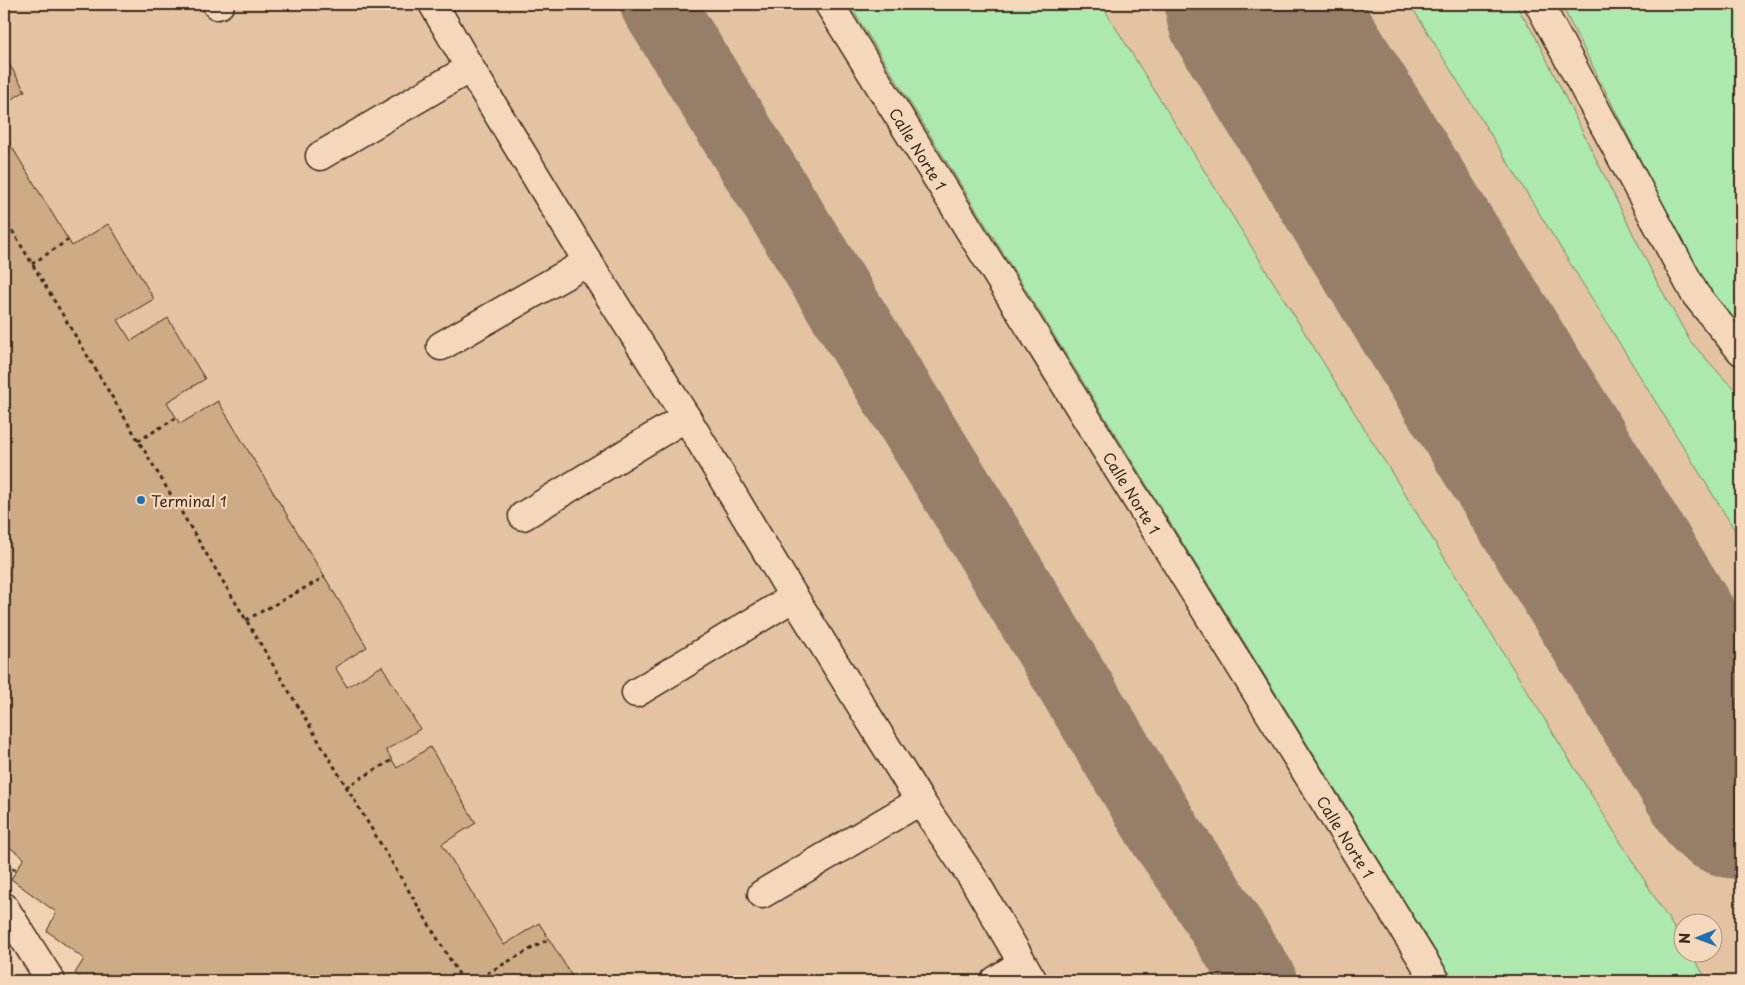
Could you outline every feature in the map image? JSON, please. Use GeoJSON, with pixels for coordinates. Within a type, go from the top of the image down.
{"type":"FeatureCollection","features":[{"type":"Feature","properties":{"kind":"street"},"geometry":{"type":"LineString","coordinates":[[433,4],[588,262],[686,417],[794,597],[920,801],[974,880],[1027,972],[995,981]]}},
{"type":"Feature","properties":{"kind":"street","name":"Calle Norte 1"},"geometry":{"type":"LineString","coordinates":[[829,4],[1436,981]]}},
{"type":"Feature","properties":{"kind":"street"},"geometry":{"type":"LineString","coordinates":[[1539,4],[1695,294],[1741,351]]}},
{"type":"Feature","properties":{"kind":"street"},"geometry":{"type":"LineString","coordinates":[[320,156],[470,68]]}},
{"type":"Feature","properties":{"kind":"street"},"geometry":{"type":"LineString","coordinates":[[440,346],[588,262]]}},
{"type":"Feature","properties":{"kind":"street"},"geometry":{"type":"LineString","coordinates":[[523,516],[686,417]]}},
{"type":"Feature","properties":{"kind":"street"},"geometry":{"type":"LineString","coordinates":[[636,693],[794,597]]}},
{"type":"Feature","properties":{"kind":"street"},"geometry":{"type":"LineString","coordinates":[[762,894],[920,801]]}},
{"type":"Feature","properties":{"kind":"street"},"geometry":{"type":"LineString","coordinates":[[4,907],[51,981]]}},
{"type":"Feature","properties":{"kind":"street"},"geometry":{"type":"LineString","coordinates":[[4,940],[29,981]]}},
{"type":"Feature","properties":{"kind":"path"},"geometry":{"type":"LineString","coordinates":[[4,217],[463,981]]}},
{"type":"Feature","properties":{"kind":"path"},"geometry":{"type":"LineString","coordinates":[[32,264],[68,240]]}},
{"type":"Feature","properties":{"kind":"path"},"geometry":{"type":"LineString","coordinates":[[138,442],[176,418]]}},
{"type":"Feature","properties":{"kind":"path"},"geometry":{"type":"LineString","coordinates":[[246,620],[326,577]]}},
{"type":"Feature","properties":{"kind":"path"},"geometry":{"type":"LineString","coordinates":[[346,787],[392,760]]}},
{"type":"Feature","properties":{"kind":"path"},"geometry":{"type":"LineString","coordinates":[[4,869],[17,869]]}},
{"type":"Feature","properties":{"kind":"path"},"geometry":{"type":"LineString","coordinates":[[473,981],[549,939]]}},
{"type":"Feature","properties":{"kind":"shaded area"},"geometry":{"type":"Polygon","coordinates":[[[4,4],[1741,4],[1741,981],[99,981],[4,827],[4,4]]]}},
{"type":"Feature","properties":{"kind":"green space"},"geometry":{"type":"Polygon","coordinates":[[[849,4],[1101,4],[1672,925],[1672,962],[1696,962],[1708,981],[1454,981],[849,4]]]}},
{"type":"Feature","properties":{"kind":"green space"},"geometry":{"type":"Polygon","coordinates":[[[1410,4],[1515,4],[1534,34],[1656,280],[1690,341],[1727,382],[1741,393],[1741,540],[1410,4]]]}},
{"type":"Feature","properties":{"kind":"green space"},"geometry":{"type":"Polygon","coordinates":[[[1561,4],[1741,4],[1741,333],[1719,306],[1692,261],[1561,4]]]}},
{"type":"Feature","properties":{"kind":"building"},"geometry":{"type":"Polygon","coordinates":[[[4,55],[25,91],[4,104],[4,55]]]}},
{"type":"Feature","properties":{"kind":"building","name":"Terminal 1"},"geometry":{"type":"Polygon","coordinates":[[[4,134],[72,246],[108,224],[112,229],[154,299],[118,320],[131,341],[168,318],[205,379],[167,402],[180,424],[218,401],[367,647],[335,667],[347,687],[382,666],[420,729],[386,750],[397,768],[430,747],[476,823],[442,844],[504,945],[539,923],[575,981],[84,981],[75,973],[84,959],[47,931],[56,912],[11,879],[24,858],[4,843],[4,134]]]}},
{"type":"Feature","properties":{"kind":"taxiway"},"geometry":{"type":"LineString","coordinates":[[657,4],[969,510],[1167,837],[1191,871],[1260,981]]}},
{"type":"Feature","properties":{"kind":"runway"},"geometry":{"type":"LineString","coordinates":[[1257,4],[1741,787]]}},
{"type":"Feature","properties":{"kind":"place","name":"Terminal 1"},"geometry":{"type":"Point","coordinates":[141,500]}}]}
